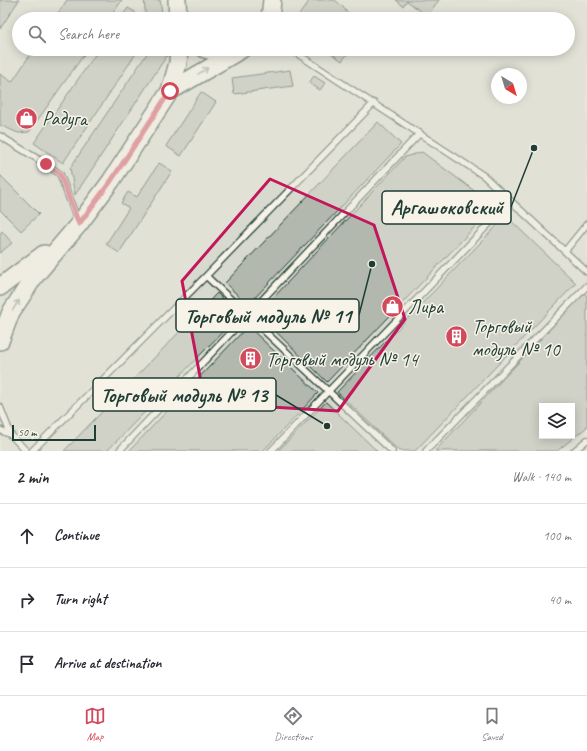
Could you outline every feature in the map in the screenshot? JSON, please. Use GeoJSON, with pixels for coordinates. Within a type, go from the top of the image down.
{"type":"FeatureCollection","features":[{"type":"Feature","properties":{"kind":"main road"},"geometry":{"type":"LineString","coordinates":[[271,12],[272,0]]}},
{"type":"Feature","properties":{"kind":"main road"},"geometry":{"type":"LineString","coordinates":[[0,341],[11,312],[34,277],[66,237],[79,224],[111,181],[170,91],[178,56]]}},
{"type":"Feature","properties":{"kind":"main road"},"geometry":{"type":"LineString","coordinates":[[170,91],[229,56]]}},
{"type":"Feature","properties":{"kind":"main road"},"geometry":{"type":"LineString","coordinates":[[0,287],[66,237]]}},
{"type":"Feature","properties":{"kind":"lane"},"geometry":{"type":"LineString","coordinates":[[301,56],[374,102],[484,176],[587,272]]}},
{"type":"Feature","properties":{"kind":"lane"},"geometry":{"type":"LineString","coordinates":[[32,451],[206,276],[374,102]]}},
{"type":"Feature","properties":{"kind":"lane"},"geometry":{"type":"LineString","coordinates":[[119,451],[420,133]]}},
{"type":"Feature","properties":{"kind":"lane"},"geometry":{"type":"LineString","coordinates":[[0,136],[60,174],[79,224]]}},
{"type":"Feature","properties":{"kind":"lane"},"geometry":{"type":"LineString","coordinates":[[271,451],[511,201]]}},
{"type":"Feature","properties":{"kind":"lane"},"geometry":{"type":"LineString","coordinates":[[565,251],[587,224]]}},
{"type":"Feature","properties":{"kind":"lane"},"geometry":{"type":"LineString","coordinates":[[206,276],[392,451]]}},
{"type":"Feature","properties":{"kind":"lane"},"geometry":{"type":"LineString","coordinates":[[426,451],[587,286]]}},
{"type":"Feature","properties":{"kind":"lane"},"geometry":{"type":"LineString","coordinates":[[0,406],[11,435],[26,451]]}},
{"type":"Feature","properties":{"kind":"lane"},"geometry":{"type":"LineString","coordinates":[[0,430],[11,435]]}},
{"type":"Feature","properties":{"kind":"lane"},"geometry":{"type":"LineString","coordinates":[[574,451],[587,440]]}},
{"type":"Feature","properties":{"kind":"highlighted area"},"geometry":{"type":"Polygon","coordinates":[[[270,179],[374,225],[405,319],[338,411],[205,403],[182,281],[270,179]]]}},
{"type":"Feature","properties":{"kind":"shaded area"},"geometry":{"type":"Polygon","coordinates":[[[0,0],[587,0],[587,451],[0,451],[0,0]]]}},
{"type":"Feature","properties":{"kind":"building"},"geometry":{"type":"Polygon","coordinates":[[[0,0],[19,0],[0,29],[0,0]]]}},
{"type":"Feature","properties":{"kind":"building"},"geometry":{"type":"Polygon","coordinates":[[[67,0],[122,0],[114,12],[59,12],[67,0]]]}},
{"type":"Feature","properties":{"kind":"building"},"geometry":{"type":"Polygon","coordinates":[[[144,0],[160,0],[162,12],[145,12],[144,0]]]}},
{"type":"Feature","properties":{"kind":"building"},"geometry":{"type":"Polygon","coordinates":[[[310,0],[335,0],[347,12],[301,12],[310,0]]]}},
{"type":"Feature","properties":{"kind":"building"},"geometry":{"type":"Polygon","coordinates":[[[396,0],[439,0],[430,12],[422,12],[407,1],[403,6],[396,0]]]}},
{"type":"Feature","properties":{"kind":"building"},"geometry":{"type":"Polygon","coordinates":[[[128,8],[135,12],[125,12],[128,8]]]}},
{"type":"Feature","properties":{"kind":"building"},"geometry":{"type":"Polygon","coordinates":[[[29,56],[83,56],[29,132],[18,133],[0,125],[0,74],[12,82],[29,56]]]}},
{"type":"Feature","properties":{"kind":"building"},"geometry":{"type":"Polygon","coordinates":[[[94,56],[134,56],[63,163],[34,143],[94,56]]]}},
{"type":"Feature","properties":{"kind":"building"},"geometry":{"type":"Polygon","coordinates":[[[145,56],[167,56],[75,195],[70,168],[145,56]]]}},
{"type":"Feature","properties":{"kind":"building"},"geometry":{"type":"Polygon","coordinates":[[[335,56],[346,56],[342,61],[335,56]]]}},
{"type":"Feature","properties":{"kind":"building"},"geometry":{"type":"Polygon","coordinates":[[[290,70],[293,86],[234,94],[232,78],[290,70]]]}},
{"type":"Feature","properties":{"kind":"building"},"geometry":{"type":"Polygon","coordinates":[[[314,76],[325,83],[320,90],[309,83],[314,76]]]}},
{"type":"Feature","properties":{"kind":"building"},"geometry":{"type":"Polygon","coordinates":[[[201,92],[216,102],[181,156],[166,146],[201,92]]]}},
{"type":"Feature","properties":{"kind":"building"},"geometry":{"type":"Polygon","coordinates":[[[378,122],[401,144],[248,305],[225,283],[378,122]]]}},
{"type":"Feature","properties":{"kind":"building"},"geometry":{"type":"Polygon","coordinates":[[[422,152],[484,198],[486,215],[327,382],[258,314],[405,157],[422,152]]]}},
{"type":"Feature","properties":{"kind":"building"},"geometry":{"type":"Polygon","coordinates":[[[159,163],[172,171],[119,253],[106,244],[129,208],[121,203],[128,192],[137,197],[159,163]]]}},
{"type":"Feature","properties":{"kind":"building"},"geometry":{"type":"Polygon","coordinates":[[[0,175],[39,214],[21,231],[0,210],[0,175]]]}},
{"type":"Feature","properties":{"kind":"building","name":"Торговый модуль № 10"},"geometry":{"type":"Polygon","coordinates":[[[506,216],[576,283],[415,451],[399,451],[337,392],[506,216]]]}},
{"type":"Feature","properties":{"kind":"building"},"geometry":{"type":"Polygon","coordinates":[[[2,231],[12,243],[0,253],[0,234],[2,231]]]}},
{"type":"Feature","properties":{"kind":"building"},"geometry":{"type":"Polygon","coordinates":[[[217,293],[239,315],[107,451],[64,451],[217,293]]]}},
{"type":"Feature","properties":{"kind":"building"},"geometry":{"type":"Polygon","coordinates":[[[584,293],[587,296],[587,427],[575,437],[575,403],[539,403],[539,439],[572,439],[557,451],[435,451],[584,293]]]}},
{"type":"Feature","properties":{"kind":"building","name":"Торговый модуль № 14"},"geometry":{"type":"Polygon","coordinates":[[[248,326],[318,393],[263,451],[129,451],[248,326]]]}},
{"type":"Feature","properties":{"kind":"building"},"geometry":{"type":"Polygon","coordinates":[[[326,402],[377,451],[278,451],[326,402]]]}},
{"type":"Feature","properties":{"kind":"place","name":"Радуга"},"geometry":{"type":"Point","coordinates":[26,118]}},
{"type":"Feature","properties":{"kind":"place","name":"Аргашоковский"},"geometry":{"type":"Point","coordinates":[534,148]}},
{"type":"Feature","properties":{"kind":"place","name":"Торговый модуль № 11"},"geometry":{"type":"Point","coordinates":[372,264]}},
{"type":"Feature","properties":{"kind":"place","name":"Лира"},"geometry":{"type":"Point","coordinates":[393,306]}},
{"type":"Feature","properties":{"kind":"place","name":"Торговый модуль № 10"},"geometry":{"type":"Point","coordinates":[457,337]}},
{"type":"Feature","properties":{"kind":"place","name":"Торговый модуль № 14"},"geometry":{"type":"Point","coordinates":[250,359]}},
{"type":"Feature","properties":{"kind":"place","name":"Торговый модуль № 13"},"geometry":{"type":"Point","coordinates":[327,426]}},
{"type":"Feature","properties":{"kind":"route"},"geometry":{"type":"LineString","coordinates":[[46,164],[60,174],[79,224],[111,181],[170,91]]}}]}
